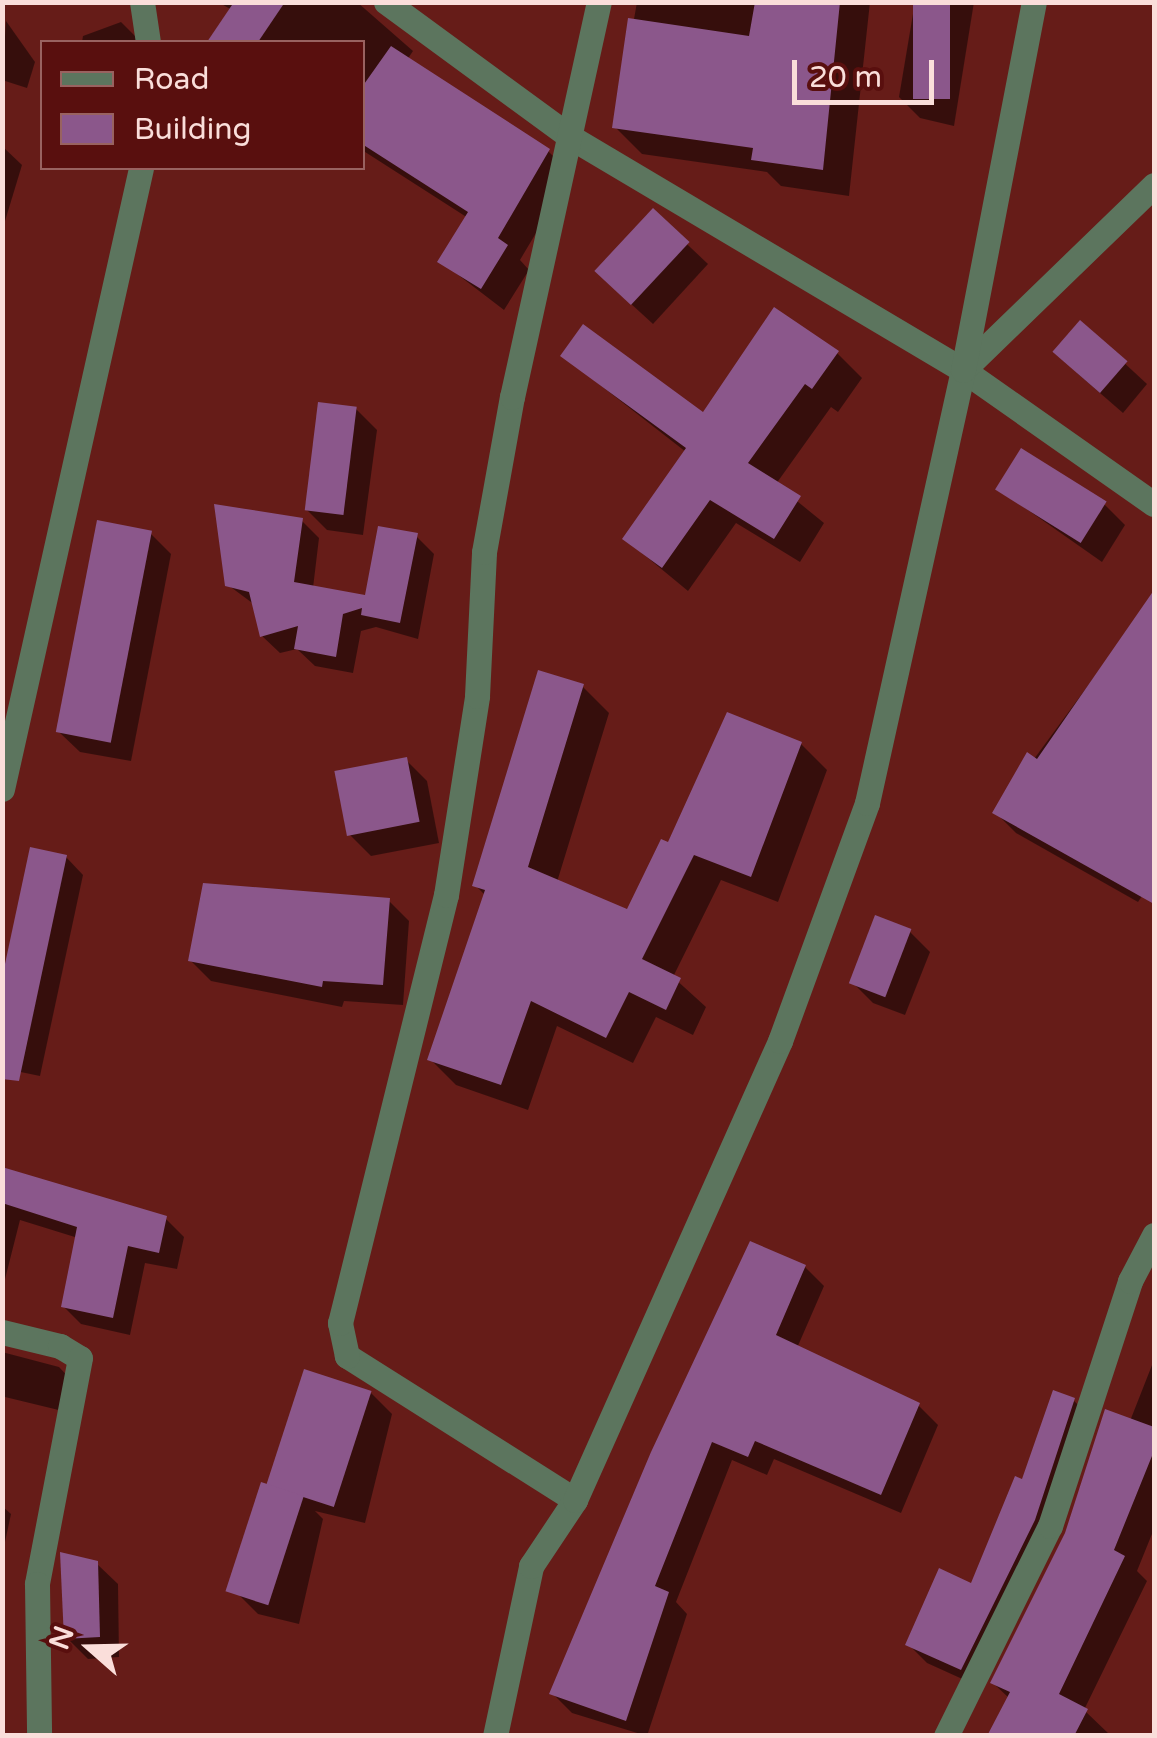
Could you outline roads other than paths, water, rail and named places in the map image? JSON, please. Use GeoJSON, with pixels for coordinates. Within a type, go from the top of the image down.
{"type":"FeatureCollection","features":[{"type":"Feature","properties":{"kind":"street"},"geometry":{"type":"LineString","coordinates":[[142,2],[148,40]]}},
{"type":"Feature","properties":{"kind":"street"},"geometry":{"type":"LineString","coordinates":[[386,2],[572,138],[962,370],[1154,504]]}},
{"type":"Feature","properties":{"kind":"street"},"geometry":{"type":"LineString","coordinates":[[574,1500],[347,1356],[340,1323],[446,895],[477,696],[484,552],[512,397],[600,2]]}},
{"type":"Feature","properties":{"kind":"street"},"geometry":{"type":"LineString","coordinates":[[495,1736],[531,1566],[574,1500],[780,1041],[867,803],[962,370],[1034,2]]}},
{"type":"Feature","properties":{"kind":"street"},"geometry":{"type":"LineString","coordinates":[[2,789],[141,170]]}},
{"type":"Feature","properties":{"kind":"street"},"geometry":{"type":"LineString","coordinates":[[962,370],[1154,185]]}},
{"type":"Feature","properties":{"kind":"street"},"geometry":{"type":"LineString","coordinates":[[946,1736],[1050,1526],[1130,1281],[1154,1235]]}},
{"type":"Feature","properties":{"kind":"street"},"geometry":{"type":"LineString","coordinates":[[2,1332],[60,1346],[80,1358],[37,1584],[38,1736]]}}]}
